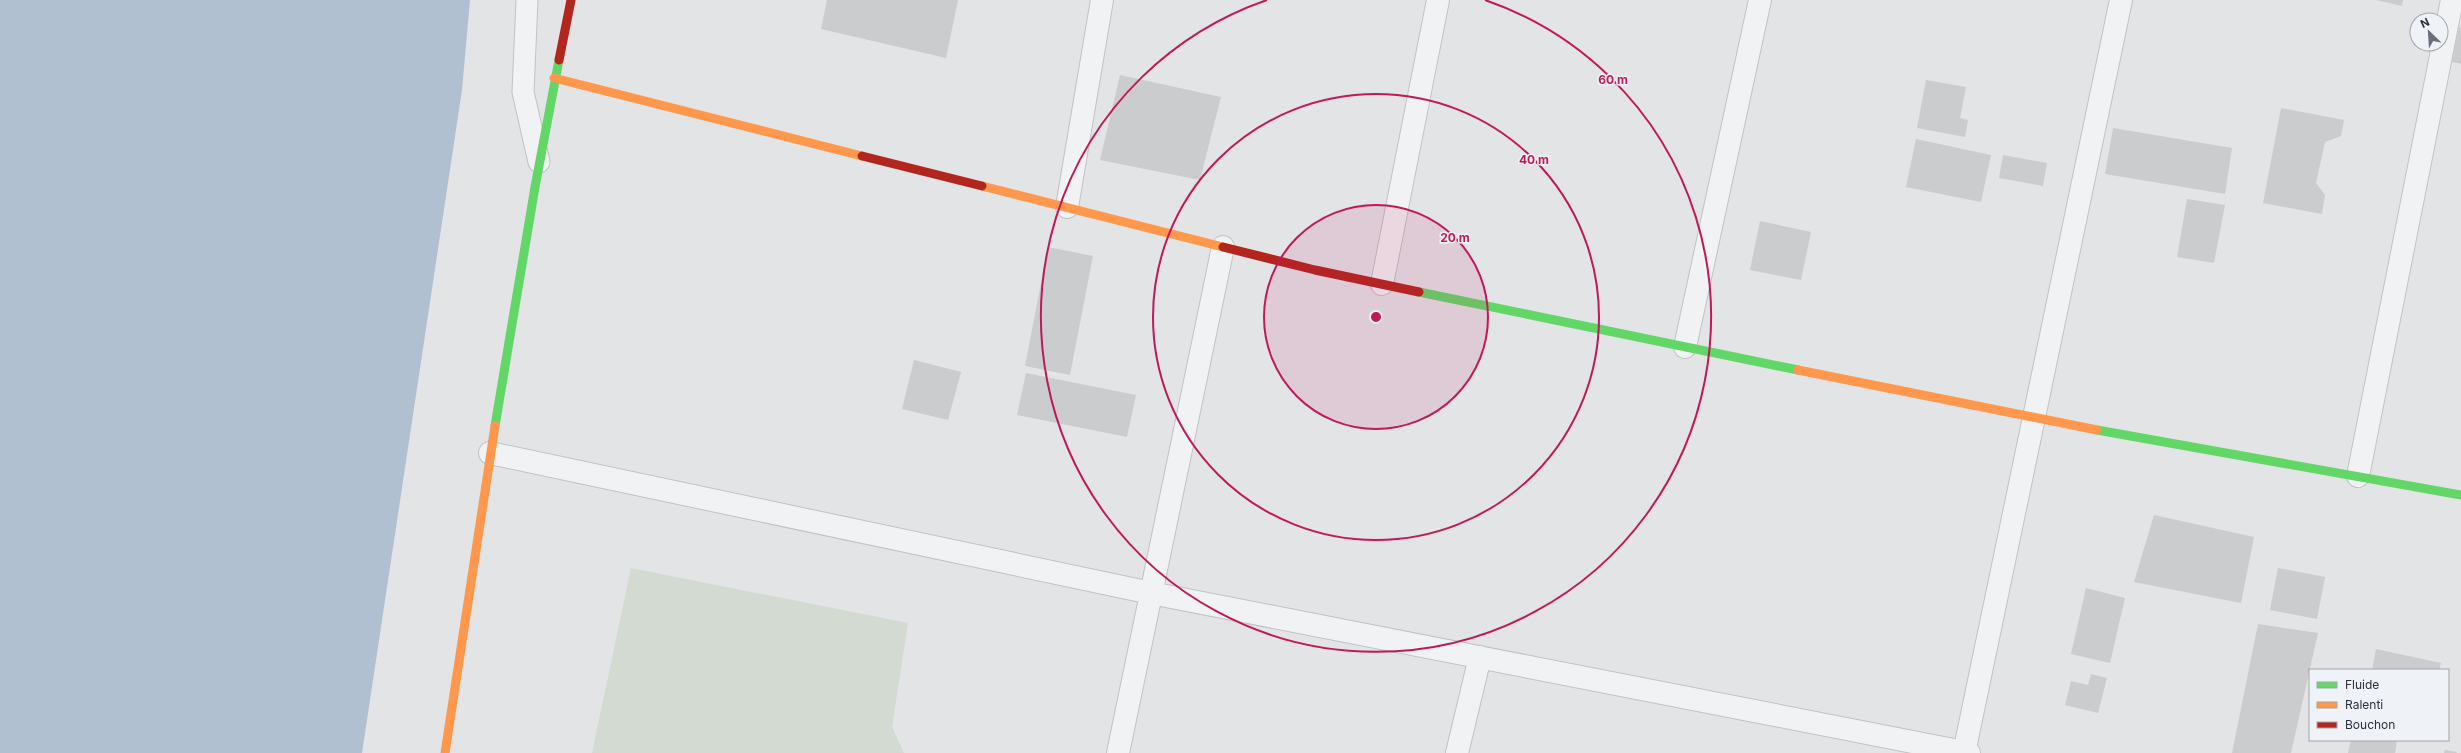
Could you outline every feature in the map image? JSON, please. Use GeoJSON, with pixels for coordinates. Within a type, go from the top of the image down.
{"type":"FeatureCollection","features":[{"type":"Feature","properties":{"kind":"street"},"geometry":{"type":"LineString","coordinates":[[445,753],[490,453],[554,78],[571,0]]}},
{"type":"Feature","properties":{"kind":"street"},"geometry":{"type":"LineString","coordinates":[[1067,207],[1102,0]]}},
{"type":"Feature","properties":{"kind":"street"},"geometry":{"type":"LineString","coordinates":[[1382,284],[1438,0]]}},
{"type":"Feature","properties":{"kind":"street"},"geometry":{"type":"LineString","coordinates":[[1685,347],[1760,0]]}},
{"type":"Feature","properties":{"kind":"street"},"geometry":{"type":"LineString","coordinates":[[490,453],[1151,593],[1966,753],[2033,419],[2121,0]]}},
{"type":"Feature","properties":{"kind":"street"},"geometry":{"type":"LineString","coordinates":[[2358,476],[2452,0]]}},
{"type":"Feature","properties":{"kind":"street"},"geometry":{"type":"LineString","coordinates":[[554,78],[1223,247],[1382,284],[2033,419],[2461,495]]}},
{"type":"Feature","properties":{"kind":"street"},"geometry":{"type":"LineString","coordinates":[[1118,753],[1223,247]]}},
{"type":"Feature","properties":{"kind":"street"},"geometry":{"type":"LineString","coordinates":[[1457,753],[1480,657]]}},
{"type":"Feature","properties":{"kind":"lane"},"geometry":{"type":"LineString","coordinates":[[527,0],[523,92],[539,162]]}},
{"type":"Feature","properties":{"kind":"shaded area"},"geometry":{"type":"Polygon","coordinates":[[[631,568],[908,623],[892,727],[904,753],[592,753],[631,568]]]}},
{"type":"Feature","properties":{"kind":"water"},"geometry":{"type":"Polygon","coordinates":[[[0,0],[470,0],[462,90],[362,753],[0,753],[0,0]]]}},
{"type":"Feature","properties":{"kind":"building"},"geometry":{"type":"Polygon","coordinates":[[[827,0],[958,0],[946,58],[821,29],[827,0]]]}},
{"type":"Feature","properties":{"kind":"building"},"geometry":{"type":"Polygon","coordinates":[[[2376,0],[2403,0],[2402,6],[2376,0]]]}},
{"type":"Feature","properties":{"kind":"building"},"geometry":{"type":"Polygon","coordinates":[[[2459,27],[2461,28],[2461,64],[2452,62],[2459,27]]]}},
{"type":"Feature","properties":{"kind":"building"},"geometry":{"type":"Polygon","coordinates":[[[1120,75],[1221,97],[1200,180],[1100,160],[1120,75]]]}},
{"type":"Feature","properties":{"kind":"building"},"geometry":{"type":"Polygon","coordinates":[[[1926,80],[1966,87],[1960,118],[1968,120],[1965,137],[1917,128],[1926,80]]]}},
{"type":"Feature","properties":{"kind":"building"},"geometry":{"type":"Polygon","coordinates":[[[2281,108],[2344,120],[2341,136],[2325,142],[2316,183],[2325,195],[2322,214],[2263,203],[2281,108]]]}},
{"type":"Feature","properties":{"kind":"building"},"geometry":{"type":"Polygon","coordinates":[[[2113,128],[2232,148],[2225,194],[2105,174],[2113,128]]]}},
{"type":"Feature","properties":{"kind":"building"},"geometry":{"type":"Polygon","coordinates":[[[1916,139],[1991,155],[1981,202],[1906,187],[1916,139]]]}},
{"type":"Feature","properties":{"kind":"building"},"geometry":{"type":"Polygon","coordinates":[[[2003,155],[2047,163],[2043,186],[1999,178],[2003,155]]]}},
{"type":"Feature","properties":{"kind":"building"},"geometry":{"type":"Polygon","coordinates":[[[2187,199],[2225,205],[2214,263],[2177,257],[2187,199]]]}},
{"type":"Feature","properties":{"kind":"building"},"geometry":{"type":"Polygon","coordinates":[[[1760,221],[1811,232],[1801,280],[1750,270],[1760,221]]]}},
{"type":"Feature","properties":{"kind":"building"},"geometry":{"type":"Polygon","coordinates":[[[1048,247],[1093,256],[1070,375],[1025,366],[1048,247]]]}},
{"type":"Feature","properties":{"kind":"building"},"geometry":{"type":"Polygon","coordinates":[[[914,360],[961,372],[948,420],[902,409],[914,360]]]}},
{"type":"Feature","properties":{"kind":"building"},"geometry":{"type":"Polygon","coordinates":[[[1026,373],[1136,395],[1127,437],[1017,415],[1026,373]]]}},
{"type":"Feature","properties":{"kind":"building"},"geometry":{"type":"Polygon","coordinates":[[[2154,515],[2254,537],[2241,603],[2134,582],[2154,515]]]}},
{"type":"Feature","properties":{"kind":"building"},"geometry":{"type":"Polygon","coordinates":[[[2278,568],[2325,577],[2317,619],[2270,610],[2278,568]]]}},
{"type":"Feature","properties":{"kind":"building"},"geometry":{"type":"Polygon","coordinates":[[[2086,588],[2125,598],[2110,663],[2071,654],[2086,588]]]}},
{"type":"Feature","properties":{"kind":"building"},"geometry":{"type":"Polygon","coordinates":[[[2258,624],[2318,633],[2291,753],[2232,753],[2258,624]]]}},
{"type":"Feature","properties":{"kind":"building"},"geometry":{"type":"Polygon","coordinates":[[[2376,649],[2441,663],[2439,669],[2372,669],[2376,649]]]}},
{"type":"Feature","properties":{"kind":"building"},"geometry":{"type":"Polygon","coordinates":[[[2091,674],[2107,678],[2098,713],[2065,705],[2071,681],[2088,685],[2091,674]]]}},
{"type":"Feature","properties":{"kind":"building"},"geometry":{"type":"Polygon","coordinates":[[[2351,741],[2397,741],[2395,753],[2348,753],[2351,741]]]}},
{"type":"Feature","properties":{"kind":"building"},"geometry":{"type":"Polygon","coordinates":[[[2445,750],[2457,752],[2444,753],[2445,750]]]}},
{"type":"Feature","properties":{"kind":"traffic: fast"},"geometry":{"type":"LineString","coordinates":[[495,426],[535,187],[559,60]]}},
{"type":"Feature","properties":{"kind":"traffic: fast"},"geometry":{"type":"LineString","coordinates":[[1419,292],[1798,370]]}},
{"type":"Feature","properties":{"kind":"traffic: fast"},"geometry":{"type":"LineString","coordinates":[[2097,430],[2461,495]]}},
{"type":"Feature","properties":{"kind":"traffic: slow"},"geometry":{"type":"LineString","coordinates":[[554,78],[862,156]]}},
{"type":"Feature","properties":{"kind":"traffic: slow"},"geometry":{"type":"LineString","coordinates":[[982,186],[1223,247]]}},
{"type":"Feature","properties":{"kind":"traffic: slow"},"geometry":{"type":"LineString","coordinates":[[1798,370],[2097,430]]}},
{"type":"Feature","properties":{"kind":"traffic: slow"},"geometry":{"type":"LineString","coordinates":[[445,753],[495,426]]}},
{"type":"Feature","properties":{"kind":"traffic: jam"},"geometry":{"type":"LineString","coordinates":[[559,60],[571,0]]}},
{"type":"Feature","properties":{"kind":"traffic: jam"},"geometry":{"type":"LineString","coordinates":[[862,156],[982,186]]}},
{"type":"Feature","properties":{"kind":"traffic: jam"},"geometry":{"type":"LineString","coordinates":[[1223,247],[1315,270],[1419,292]]}}]}
